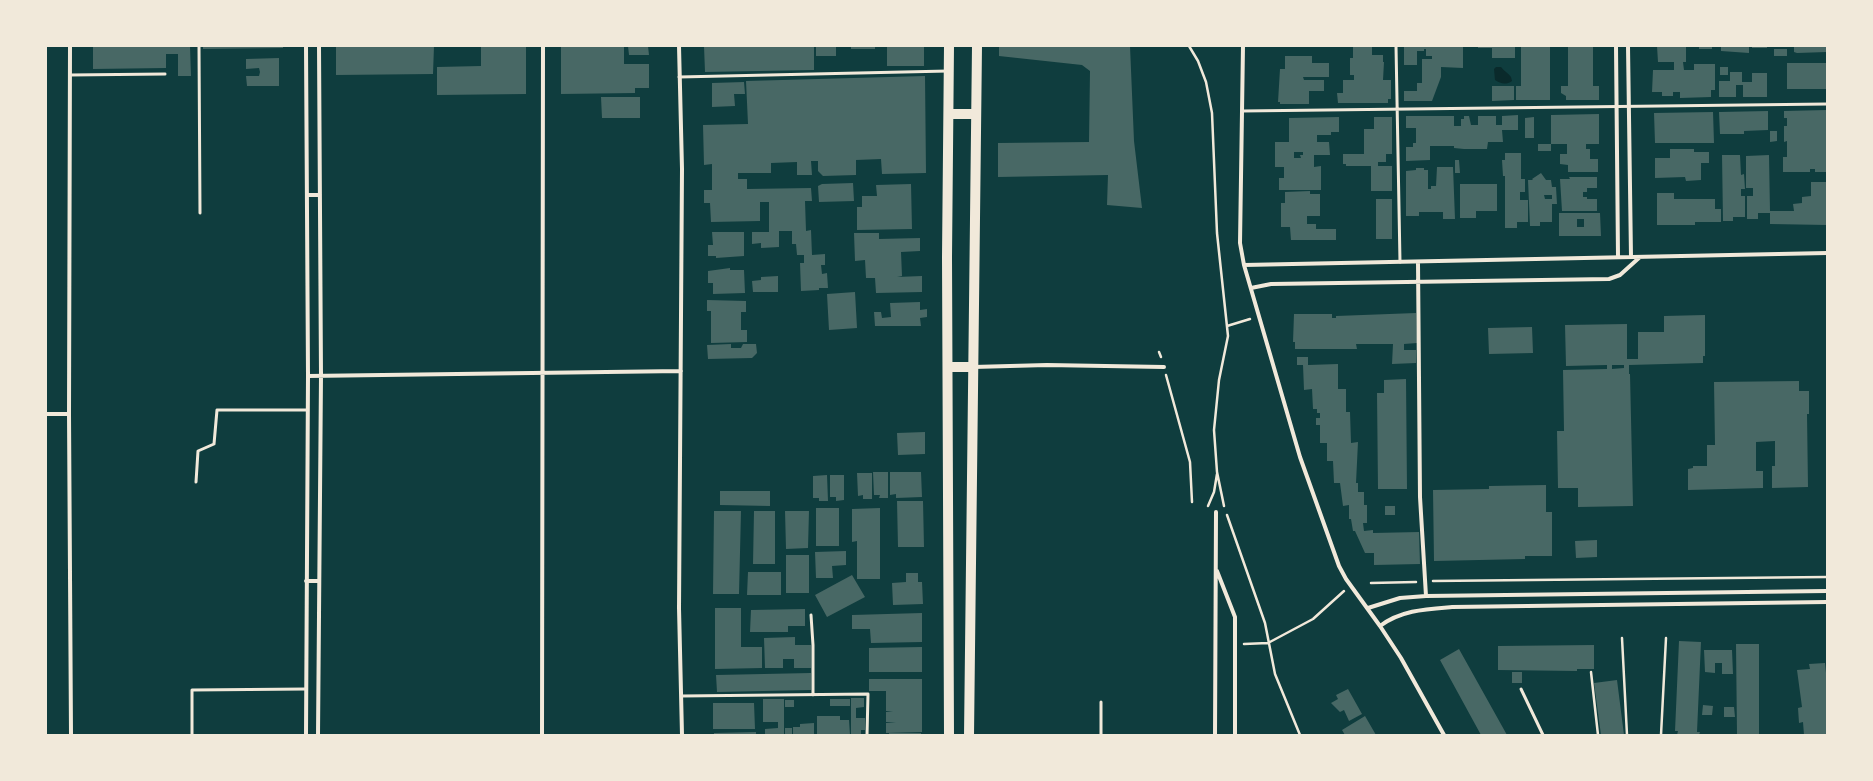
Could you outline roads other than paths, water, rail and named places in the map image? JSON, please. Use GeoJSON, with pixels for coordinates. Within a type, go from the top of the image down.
{"type":"FeatureCollection","features":[{"type":"Feature","properties":{"kind":"main road"},"geometry":{"type":"LineString","coordinates":[[949,46],[949,735]]}},
{"type":"Feature","properties":{"kind":"main road"},"geometry":{"type":"LineString","coordinates":[[969,735],[977,46]]}},
{"type":"Feature","properties":{"kind":"main road"},"geometry":{"type":"LineString","coordinates":[[949,114],[976,114]]}},
{"type":"Feature","properties":{"kind":"main road"},"geometry":{"type":"LineString","coordinates":[[948,367],[973,366]]}},
{"type":"Feature","properties":{"kind":"street"},"geometry":{"type":"LineString","coordinates":[[70,46],[69,414],[71,735]]}},
{"type":"Feature","properties":{"kind":"street"},"geometry":{"type":"LineString","coordinates":[[306,46],[308,376],[306,735]]}},
{"type":"Feature","properties":{"kind":"street"},"geometry":{"type":"LineString","coordinates":[[318,735],[321,376],[319,46]]}},
{"type":"Feature","properties":{"kind":"street"},"geometry":{"type":"LineString","coordinates":[[542,735],[543,46]]}},
{"type":"Feature","properties":{"kind":"street"},"geometry":{"type":"LineString","coordinates":[[679,46],[682,170],[679,608],[682,735]]}},
{"type":"Feature","properties":{"kind":"street"},"geometry":{"type":"LineString","coordinates":[[1243,46],[1239,228],[1244,265],[1309,483],[1339,566],[1350,585],[1380,626],[1444,735]]}},
{"type":"Feature","properties":{"kind":"street"},"geometry":{"type":"LineString","coordinates":[[1616,46],[1618,257]]}},
{"type":"Feature","properties":{"kind":"street"},"geometry":{"type":"LineString","coordinates":[[1628,46],[1631,257]]}},
{"type":"Feature","properties":{"kind":"street"},"geometry":{"type":"LineString","coordinates":[[307,195],[320,195]]}},
{"type":"Feature","properties":{"kind":"street"},"geometry":{"type":"LineString","coordinates":[[1244,265],[1400,263],[1640,256],[1827,253]]}},
{"type":"Feature","properties":{"kind":"street"},"geometry":{"type":"LineString","coordinates":[[1251,288],[1271,284],[1609,279],[1620,274],[1640,256]]}},
{"type":"Feature","properties":{"kind":"street"},"geometry":{"type":"LineString","coordinates":[[1418,262],[1420,496],[1426,596]]}},
{"type":"Feature","properties":{"kind":"street"},"geometry":{"type":"LineString","coordinates":[[973,366],[1164,366]]}},
{"type":"Feature","properties":{"kind":"street"},"geometry":{"type":"LineString","coordinates":[[308,376],[681,371]]}},
{"type":"Feature","properties":{"kind":"street"},"geometry":{"type":"LineString","coordinates":[[46,414],[69,414]]}},
{"type":"Feature","properties":{"kind":"street"},"geometry":{"type":"LineString","coordinates":[[1215,735],[1216,512]]}},
{"type":"Feature","properties":{"kind":"street"},"geometry":{"type":"LineString","coordinates":[[1216,567],[1235,617],[1235,735]]}},
{"type":"Feature","properties":{"kind":"street"},"geometry":{"type":"LineString","coordinates":[[306,581],[319,581]]}},
{"type":"Feature","properties":{"kind":"street"},"geometry":{"type":"LineString","coordinates":[[1368,608],[1400,598],[1426,596],[1827,591]]}},
{"type":"Feature","properties":{"kind":"street"},"geometry":{"type":"LineString","coordinates":[[1380,626],[1390,619],[1405,613],[1424,609],[1452,607],[1827,602]]}},
{"type":"Feature","properties":{"kind":"lane"},"geometry":{"type":"LineString","coordinates":[[199,46],[200,213]]}},
{"type":"Feature","properties":{"kind":"lane"},"geometry":{"type":"LineString","coordinates":[[1396,46],[1400,263]]}},
{"type":"Feature","properties":{"kind":"lane"},"geometry":{"type":"LineString","coordinates":[[679,77],[950,71]]}},
{"type":"Feature","properties":{"kind":"lane"},"geometry":{"type":"LineString","coordinates":[[70,75],[166,74]]}},
{"type":"Feature","properties":{"kind":"lane"},"geometry":{"type":"LineString","coordinates":[[1242,111],[1827,104]]}},
{"type":"Feature","properties":{"kind":"lane"},"geometry":{"type":"LineString","coordinates":[[196,482],[198,451],[214,444],[216,410],[307,410]]}},
{"type":"Feature","properties":{"kind":"lane"},"geometry":{"type":"LineString","coordinates":[[811,615],[813,645],[813,695]]}},
{"type":"Feature","properties":{"kind":"lane"},"geometry":{"type":"LineString","coordinates":[[192,735],[192,690],[306,689]]}},
{"type":"Feature","properties":{"kind":"lane"},"geometry":{"type":"LineString","coordinates":[[1521,690],[1543,735]]}},
{"type":"Feature","properties":{"kind":"lane"},"geometry":{"type":"LineString","coordinates":[[682,696],[868,694],[867,735]]}},
{"type":"Feature","properties":{"kind":"lane"},"geometry":{"type":"LineString","coordinates":[[1101,702],[1101,735]]}},
{"type":"Feature","properties":{"kind":"water"},"geometry":{"type":"Polygon","coordinates":[[[1496,67],[1501,67],[1511,77],[1512,81],[1504,84],[1495,80],[1494,69],[1496,67]]]}}]}
